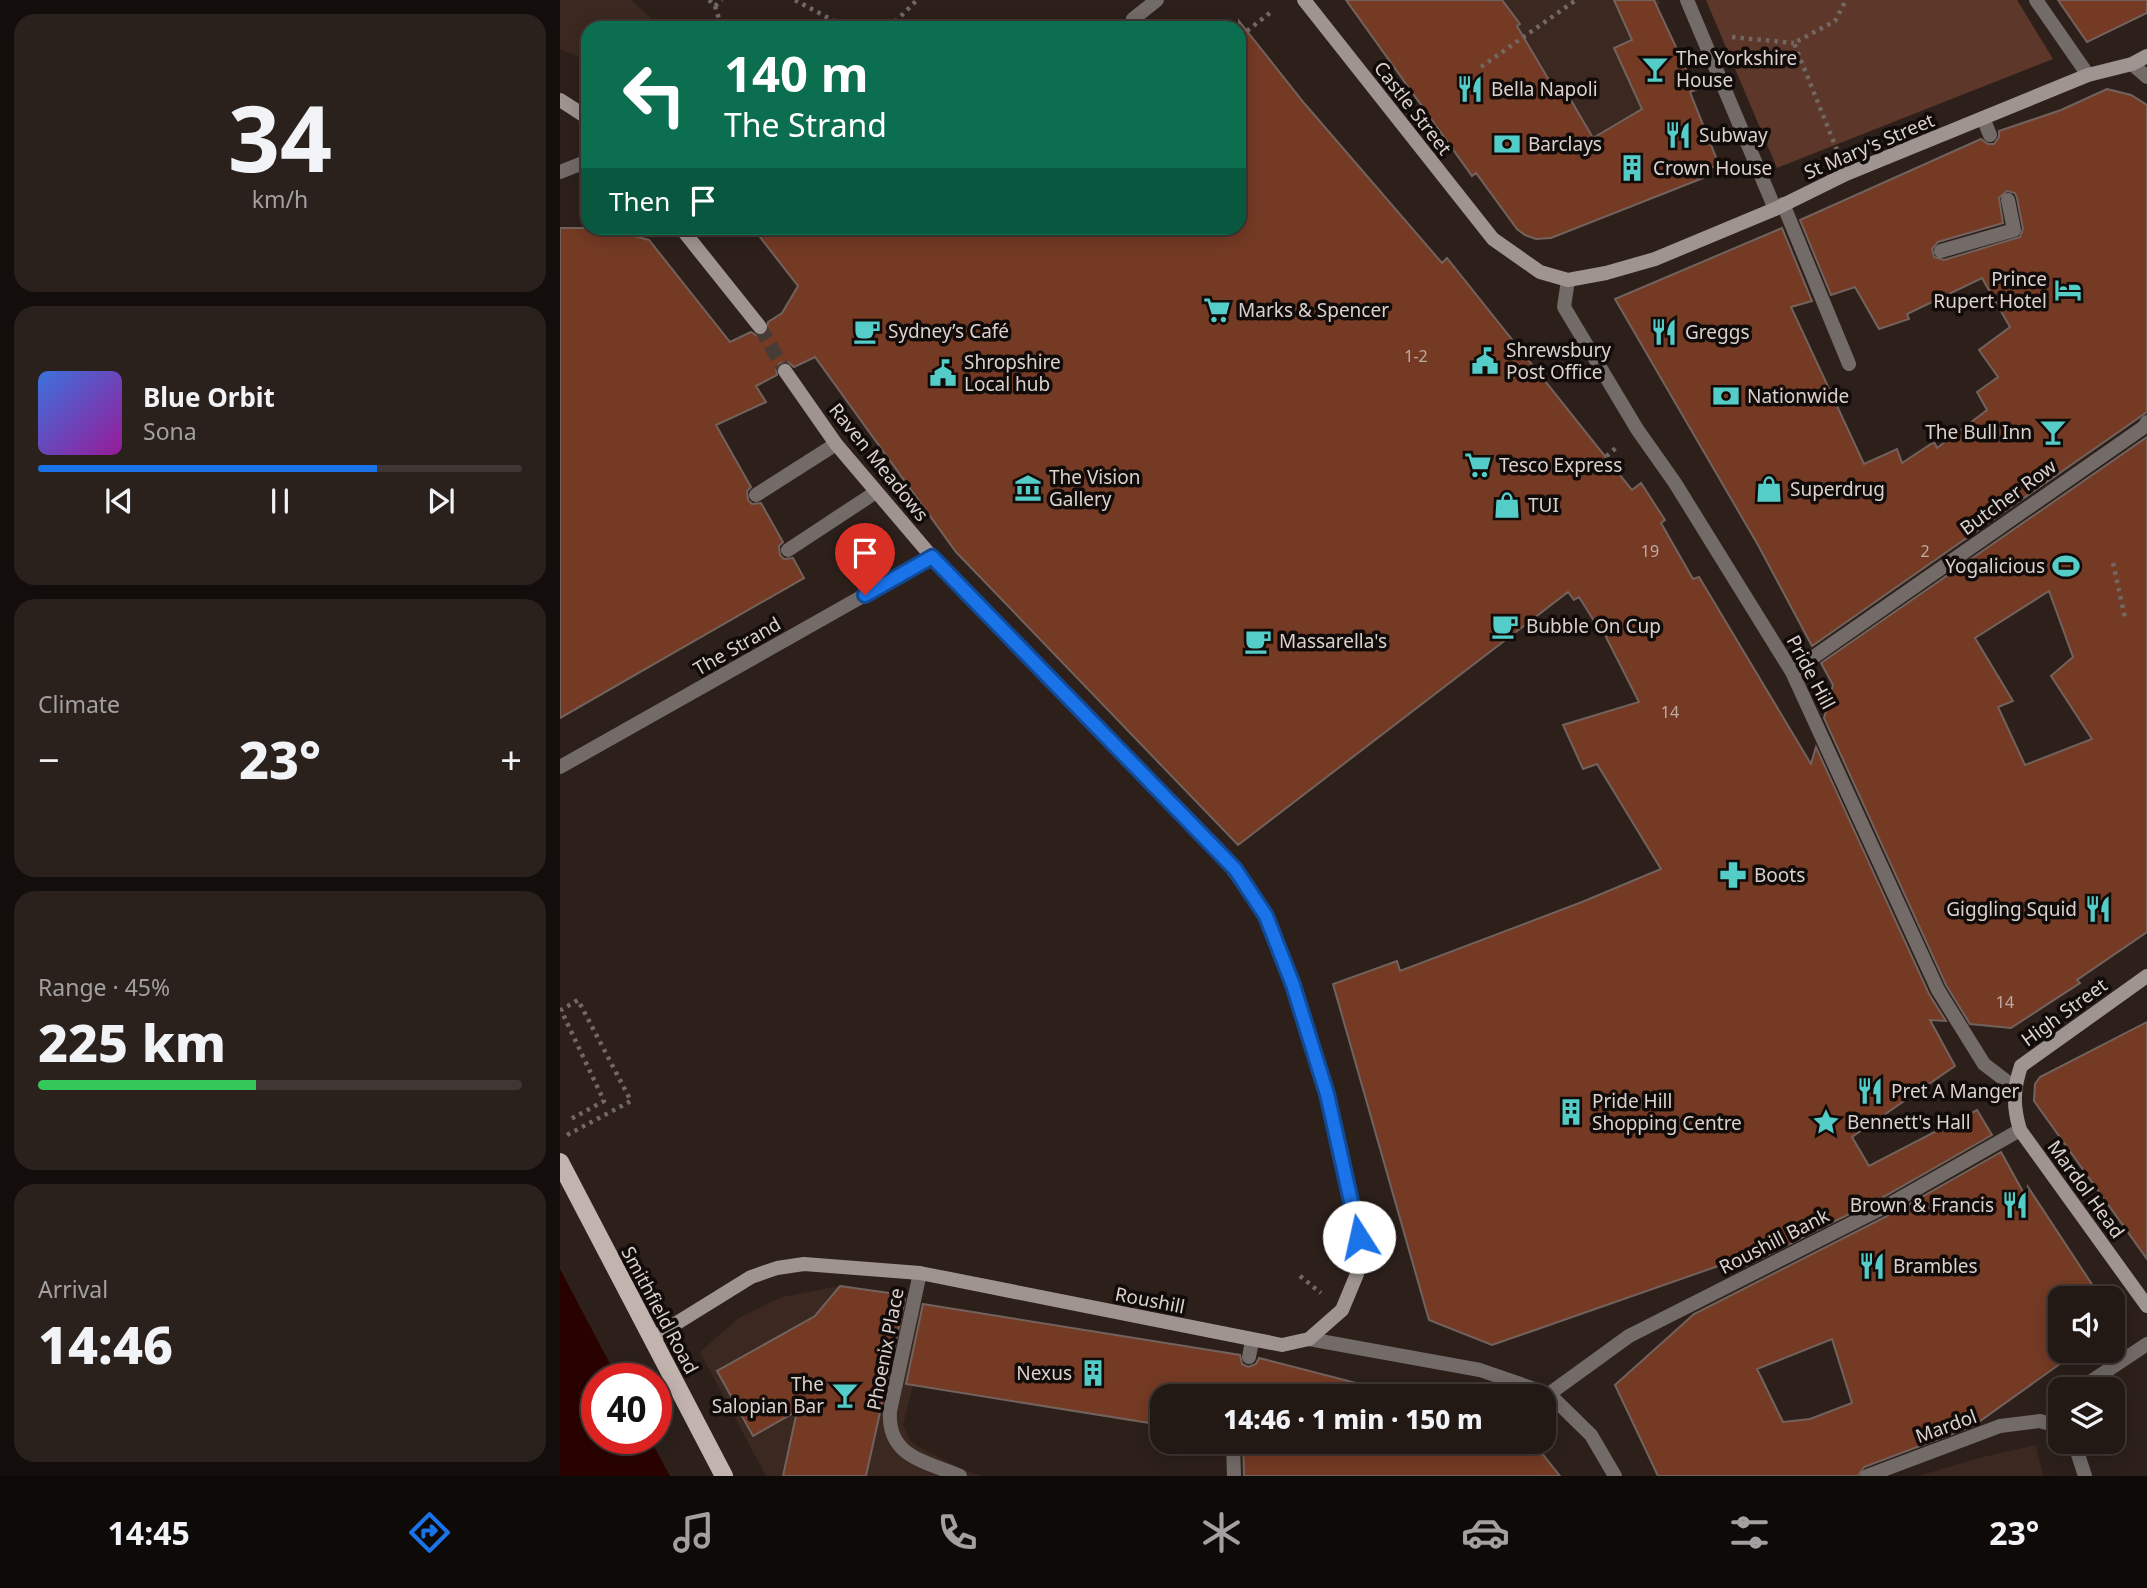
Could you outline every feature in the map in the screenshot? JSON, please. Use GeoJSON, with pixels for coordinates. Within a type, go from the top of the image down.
{"type":"FeatureCollection","features":[{"type":"Feature","properties":{"kind":"main road","name":"Smithfield Road"},"geometry":{"type":"LineString","coordinates":[[560,1163],[724,1476]]}},
{"type":"Feature","properties":{"kind":"street"},"geometry":{"type":"LineString","coordinates":[[1133,19],[1157,0]]}},
{"type":"Feature","properties":{"kind":"street","name":"Castle Street"},"geometry":{"type":"LineString","coordinates":[[1304,0],[1493,239]]}},
{"type":"Feature","properties":{"kind":"street"},"geometry":{"type":"LineString","coordinates":[[1687,0],[1849,364]]}},
{"type":"Feature","properties":{"kind":"street"},"geometry":{"type":"LineString","coordinates":[[2036,0],[2088,75]]}},
{"type":"Feature","properties":{"kind":"street","name":"St Mary's Street"},"geometry":{"type":"LineString","coordinates":[[1493,239],[1534,270],[1568,280],[1606,274],[1654,260],[1846,174],[2088,75],[2132,64],[2147,56]]}},
{"type":"Feature","properties":{"kind":"street"},"geometry":{"type":"LineString","coordinates":[[2132,64],[2147,77]]}},
{"type":"Feature","properties":{"kind":"street"},"geometry":{"type":"LineString","coordinates":[[560,100],[581,114]]}},
{"type":"Feature","properties":{"kind":"street"},"geometry":{"type":"LineString","coordinates":[[1983,118],[1990,135]]}},
{"type":"Feature","properties":{"kind":"street"},"geometry":{"type":"LineString","coordinates":[[560,172],[581,164]]}},
{"type":"Feature","properties":{"kind":"street"},"geometry":{"type":"LineString","coordinates":[[1941,251],[2014,230],[2008,200]]}},
{"type":"Feature","properties":{"kind":"street"},"geometry":{"type":"LineString","coordinates":[[687,235],[760,327]]}},
{"type":"Feature","properties":{"kind":"street","name":"Pride Hill"},"geometry":{"type":"LineString","coordinates":[[1568,280],[1564,307],[1637,429],[1675,483],[1792,672],[1938,990],[1984,1065],[2014,1087]]}},
{"type":"Feature","properties":{"kind":"street","name":"Raven Meadows"},"geometry":{"type":"LineString","coordinates":[[785,371],[836,444],[932,557],[1218,849],[1266,916],[1293,985],[1325,1086],[1359,1237],[1357,1273],[1349,1297],[1332,1322],[1309,1339]]}},
{"type":"Feature","properties":{"kind":"street","name":"Butcher Row"},"geometry":{"type":"LineString","coordinates":[[1792,672],[2113,446],[2146,428]]}},
{"type":"Feature","properties":{"kind":"street"},"geometry":{"type":"LineString","coordinates":[[756,495],[836,444]]}},
{"type":"Feature","properties":{"kind":"street"},"geometry":{"type":"LineString","coordinates":[[788,550],[876,492]]}},
{"type":"Feature","properties":{"kind":"street","name":"The Strand"},"geometry":{"type":"LineString","coordinates":[[560,767],[932,557]]}},
{"type":"Feature","properties":{"kind":"street","name":"High Street"},"geometry":{"type":"LineString","coordinates":[[2014,1087],[2021,1066],[2147,976]]}},
{"type":"Feature","properties":{"kind":"street","name":"Mardol Head"},"geometry":{"type":"LineString","coordinates":[[2014,1087],[2014,1108],[2020,1130],[2147,1306]]}},
{"type":"Feature","properties":{"kind":"street","name":"Roushill Bank"},"geometry":{"type":"LineString","coordinates":[[1556,1389],[1629,1336],[1890,1205],[2020,1130]]}},
{"type":"Feature","properties":{"kind":"street","name":"Roushill"},"geometry":{"type":"LineString","coordinates":[[651,1339],[751,1277],[777,1268],[804,1264],[920,1273],[1252,1340],[1282,1345],[1309,1339],[1480,1370],[1527,1384]]}},
{"type":"Feature","properties":{"kind":"street","name":"Phoenix Place"},"geometry":{"type":"LineString","coordinates":[[920,1273],[892,1401],[889,1428],[893,1439],[902,1450],[960,1476]]}},
{"type":"Feature","properties":{"kind":"street"},"geometry":{"type":"LineString","coordinates":[[1249,1357],[1252,1340]]}},
{"type":"Feature","properties":{"kind":"street"},"geometry":{"type":"LineString","coordinates":[[2098,1377],[2147,1344]]}},
{"type":"Feature","properties":{"kind":"street","name":"Roushill"},"geometry":{"type":"LineString","coordinates":[[1556,1401],[1591,1434],[1615,1476]]}},
{"type":"Feature","properties":{"kind":"street","name":"Mardol"},"geometry":{"type":"LineString","coordinates":[[1867,1476],[2000,1426],[2040,1421],[2048,1423]]}},
{"type":"Feature","properties":{"kind":"street"},"geometry":{"type":"LineString","coordinates":[[1233,1454],[1234,1476]]}},
{"type":"Feature","properties":{"kind":"street"},"geometry":{"type":"LineString","coordinates":[[2078,1454],[2085,1476]]}},
{"type":"Feature","properties":{"kind":"path"},"geometry":{"type":"LineString","coordinates":[[709,0],[715,6],[720,21]]}},
{"type":"Feature","properties":{"kind":"path"},"geometry":{"type":"LineString","coordinates":[[715,6],[722,0]]}},
{"type":"Feature","properties":{"kind":"path"},"geometry":{"type":"LineString","coordinates":[[795,0],[834,21]]}},
{"type":"Feature","properties":{"kind":"path"},"geometry":{"type":"LineString","coordinates":[[896,21],[917,0]]}},
{"type":"Feature","properties":{"kind":"path"},"geometry":{"type":"LineString","coordinates":[[1481,67],[1576,0]]}},
{"type":"Feature","properties":{"kind":"path"},"geometry":{"type":"LineString","coordinates":[[1700,32],[1754,41],[1794,43],[1835,21],[1846,0]]}},
{"type":"Feature","properties":{"kind":"path"},"geometry":{"type":"LineString","coordinates":[[1247,31],[1271,12]]}},
{"type":"Feature","properties":{"kind":"path"},"geometry":{"type":"LineString","coordinates":[[1794,43],[1846,174]]}},
{"type":"Feature","properties":{"kind":"path"},"geometry":{"type":"LineString","coordinates":[[2113,563],[2124,618]]}},
{"type":"Feature","properties":{"kind":"path"},"geometry":{"type":"LineString","coordinates":[[560,1139],[631,1101],[578,1000],[561,1010],[604,1101],[571,1119]]}},
{"type":"Feature","properties":{"kind":"shaded area"},"geometry":{"type":"Polygon","coordinates":[[[560,0],[631,0],[654,21],[581,21],[581,58],[560,49],[560,0]]]}},
{"type":"Feature","properties":{"kind":"shaded area"},"geometry":{"type":"Polygon","coordinates":[[[1346,0],[1659,0],[1661,3],[1657,6],[1696,90],[1689,93],[1719,165],[1702,171],[1703,178],[1551,238],[1536,239],[1525,235],[1517,229],[1477,173],[1472,176],[1346,0]]]}},
{"type":"Feature","properties":{"kind":"shaded area"},"geometry":{"type":"Polygon","coordinates":[[[1706,0],[2017,0],[2053,59],[1777,168],[1706,0]]]}},
{"type":"Feature","properties":{"kind":"shaded area"},"geometry":{"type":"Polygon","coordinates":[[[560,1269],[610,1363],[581,1363],[581,1454],[658,1454],[670,1476],[560,1476],[560,1269]]]}},
{"type":"Feature","properties":{"kind":"shaded area"},"geometry":{"type":"Polygon","coordinates":[[[840,1286],[896,1294],[906,1300],[926,1304],[913,1385],[903,1425],[910,1440],[918,1447],[966,1471],[983,1476],[766,1476],[700,1352],[739,1318],[782,1297],[840,1286]]]}},
{"type":"Feature","properties":{"kind":"shaded area"},"geometry":{"type":"Polygon","coordinates":[[[2036,1445],[2043,1476],[1918,1476],[1983,1457],[2036,1445]]]}},
{"type":"Feature","properties":{"kind":"building"},"geometry":{"type":"Polygon","coordinates":[[[1346,0],[1502,0],[1520,24],[1517,26],[1553,87],[1561,83],[1593,138],[1642,109],[1614,48],[1632,40],[1614,0],[1654,0],[1696,90],[1690,92],[1719,165],[1702,171],[1703,178],[1551,238],[1536,239],[1525,235],[1517,229],[1476,173],[1472,176],[1346,0]]]}},
{"type":"Feature","properties":{"kind":"building"},"geometry":{"type":"Polygon","coordinates":[[[2058,0],[2147,0],[2147,13],[2087,42],[2058,0]]]}},
{"type":"Feature","properties":{"kind":"building"},"geometry":{"type":"Polygon","coordinates":[[[1246,30],[1304,103],[1442,263],[1447,258],[1632,490],[1641,483],[1665,520],[1661,523],[1693,579],[1699,577],[1811,764],[1816,747],[1929,994],[1946,1021],[1930,1020],[1955,1066],[1852,1137],[1869,1166],[1977,1110],[1992,1135],[1885,1196],[1746,1266],[1764,1250],[1492,1345],[1429,1320],[1333,984],[1397,961],[1400,971],[1661,869],[1597,764],[1583,769],[1563,725],[1639,702],[1603,631],[1601,632],[1579,597],[1574,600],[1568,592],[1238,845],[956,552],[815,357],[794,367],[788,362],[780,363],[776,368],[777,375],[756,386],[766,402],[716,425],[751,487],[747,491],[748,500],[752,504],[761,503],[783,542],[779,546],[780,555],[784,559],[793,558],[804,578],[560,718],[560,228],[581,228],[581,235],[631,235],[649,240],[730,342],[751,332],[757,336],[766,334],[768,322],[782,313],[798,286],[758,235],[1246,235],[1246,30]]]}},
{"type":"Feature","properties":{"kind":"building"},"geometry":{"type":"Polygon","coordinates":[[[2107,89],[2131,95],[2147,105],[2147,412],[1812,646],[1758,545],[1615,299],[1782,228],[1812,301],[1791,307],[1864,464],[1897,449],[1902,463],[1934,442],[1937,448],[1987,410],[1977,392],[1998,377],[1979,350],[2010,327],[1982,278],[1907,314],[1909,319],[1879,329],[1855,287],[1831,295],[1800,220],[1981,139],[1988,144],[1994,144],[1999,137],[1999,131],[2061,110],[2107,89]],[[2007,191],[1999,198],[2003,223],[1938,242],[1932,249],[1934,257],[1944,260],[2020,237],[2023,229],[2015,193],[2007,191]]]}},
{"type":"Feature","properties":{"kind":"building"},"geometry":{"type":"Polygon","coordinates":[[[2147,437],[2147,932],[2077,980],[2080,983],[2011,1028],[1970,1024],[1946,985],[1824,718],[1833,685],[1821,663],[2147,437]],[[2049,591],[1975,638],[2013,701],[1998,707],[2025,765],[2092,739],[2051,676],[2073,657],[2049,591]]]}},
{"type":"Feature","properties":{"kind":"building"},"geometry":{"type":"Polygon","coordinates":[[[2147,1022],[2147,1259],[2034,1101],[2035,1084],[2040,1077],[2147,1022]]]}},
{"type":"Feature","properties":{"kind":"building"},"geometry":{"type":"Polygon","coordinates":[[[2001,1152],[2027,1199],[2028,1187],[2093,1286],[2048,1286],[2048,1363],[2061,1363],[1973,1426],[1864,1467],[1858,1476],[1658,1476],[1615,1385],[1694,1314],[1895,1212],[2001,1152]],[[1832,1339],[1757,1369],[1783,1422],[1810,1419],[1852,1403],[1832,1339]]]}},
{"type":"Feature","properties":{"kind":"building","name":"The Salopian Bar"},"geometry":{"type":"Polygon","coordinates":[[[840,1286],[896,1294],[905,1299],[866,1476],[783,1476],[797,1411],[753,1436],[717,1371],[815,1316],[840,1286]]]}},
{"type":"Feature","properties":{"kind":"building","name":"Nexus"},"geometry":{"type":"Polygon","coordinates":[[[923,1304],[1240,1355],[1242,1364],[1248,1367],[1256,1364],[1259,1358],[1360,1384],[1150,1384],[1150,1423],[906,1384],[923,1304]]]}},
{"type":"Feature","properties":{"kind":"building"},"geometry":{"type":"Polygon","coordinates":[[[1243,1454],[1543,1454],[1560,1476],[1244,1476],[1243,1454]]]}},
{"type":"Feature","properties":{"kind":"tunnel"},"geometry":{"type":"LineString","coordinates":[[760,327],[785,371]]}},
{"type":"Feature","properties":{"kind":"place","name":"The Yorkshire House"},"geometry":{"type":"Point","coordinates":[1655,69]}},
{"type":"Feature","properties":{"kind":"place","name":"Bella Napoli"},"geometry":{"type":"Point","coordinates":[1470,89]}},
{"type":"Feature","properties":{"kind":"place","name":"Subway"},"geometry":{"type":"Point","coordinates":[1678,135]}},
{"type":"Feature","properties":{"kind":"place","name":"Barclays"},"geometry":{"type":"Point","coordinates":[1507,144]}},
{"type":"Feature","properties":{"kind":"place","name":"Crown House"},"geometry":{"type":"Point","coordinates":[1632,168]}},
{"type":"Feature","properties":{"kind":"place","name":"Prince Rupert Hotel"},"geometry":{"type":"Point","coordinates":[2068,290]}},
{"type":"Feature","properties":{"kind":"place","name":"Marks & Spencer"},"geometry":{"type":"Point","coordinates":[1217,310]}},
{"type":"Feature","properties":{"kind":"place","name":"Sydney’s Café"},"geometry":{"type":"Point","coordinates":[867,331]}},
{"type":"Feature","properties":{"kind":"place","name":"Greggs"},"geometry":{"type":"Point","coordinates":[1664,332]}},
{"type":"Feature","properties":{"kind":"place","name":"Shrewsbury Post Office"},"geometry":{"type":"Point","coordinates":[1485,361]}},
{"type":"Feature","properties":{"kind":"place","name":"Shropshire Local hub"},"geometry":{"type":"Point","coordinates":[943,373]}},
{"type":"Feature","properties":{"kind":"place","name":"Nationwide"},"geometry":{"type":"Point","coordinates":[1726,396]}},
{"type":"Feature","properties":{"kind":"place","name":"The Bull Inn"},"geometry":{"type":"Point","coordinates":[2053,432]}},
{"type":"Feature","properties":{"kind":"place","name":"Tesco Express"},"geometry":{"type":"Point","coordinates":[1478,465]}},
{"type":"Feature","properties":{"kind":"place","name":"The Vision Gallery"},"geometry":{"type":"Point","coordinates":[1028,488]}},
{"type":"Feature","properties":{"kind":"place","name":"Superdrug"},"geometry":{"type":"Point","coordinates":[1769,489]}},
{"type":"Feature","properties":{"kind":"place","name":"TUI"},"geometry":{"type":"Point","coordinates":[1507,505]}},
{"type":"Feature","properties":{"kind":"place","name":"Yogalicious"},"geometry":{"type":"Point","coordinates":[2066,566]}},
{"type":"Feature","properties":{"kind":"place","name":"Bubble On Cup"},"geometry":{"type":"Point","coordinates":[1505,626]}},
{"type":"Feature","properties":{"kind":"place","name":"Massarella's"},"geometry":{"type":"Point","coordinates":[1258,641]}},
{"type":"Feature","properties":{"kind":"place","name":"Boots"},"geometry":{"type":"Point","coordinates":[1733,875]}},
{"type":"Feature","properties":{"kind":"place","name":"Giggling Squid"},"geometry":{"type":"Point","coordinates":[2098,909]}},
{"type":"Feature","properties":{"kind":"place","name":"Pret A Manger"},"geometry":{"type":"Point","coordinates":[1870,1091]}},
{"type":"Feature","properties":{"kind":"place","name":"Pride Hill Shopping Centre"},"geometry":{"type":"Point","coordinates":[1571,1112]}},
{"type":"Feature","properties":{"kind":"place","name":"Bennett's Hall"},"geometry":{"type":"Point","coordinates":[1826,1122]}},
{"type":"Feature","properties":{"kind":"place","name":"Brown & Francis"},"geometry":{"type":"Point","coordinates":[2015,1205]}},
{"type":"Feature","properties":{"kind":"place","name":"Brambles"},"geometry":{"type":"Point","coordinates":[1872,1266]}},
{"type":"Feature","properties":{"kind":"place","name":"Nexus"},"geometry":{"type":"Point","coordinates":[1093,1373]}},
{"type":"Feature","properties":{"kind":"place","name":"The Salopian Bar"},"geometry":{"type":"Point","coordinates":[845,1395]}},
{"type":"Feature","properties":{"kind":"route"},"geometry":{"type":"LineString","coordinates":[[865,595],[932,557],[1235,869],[1266,916],[1293,985],[1327,1094],[1359,1237]]}}]}
